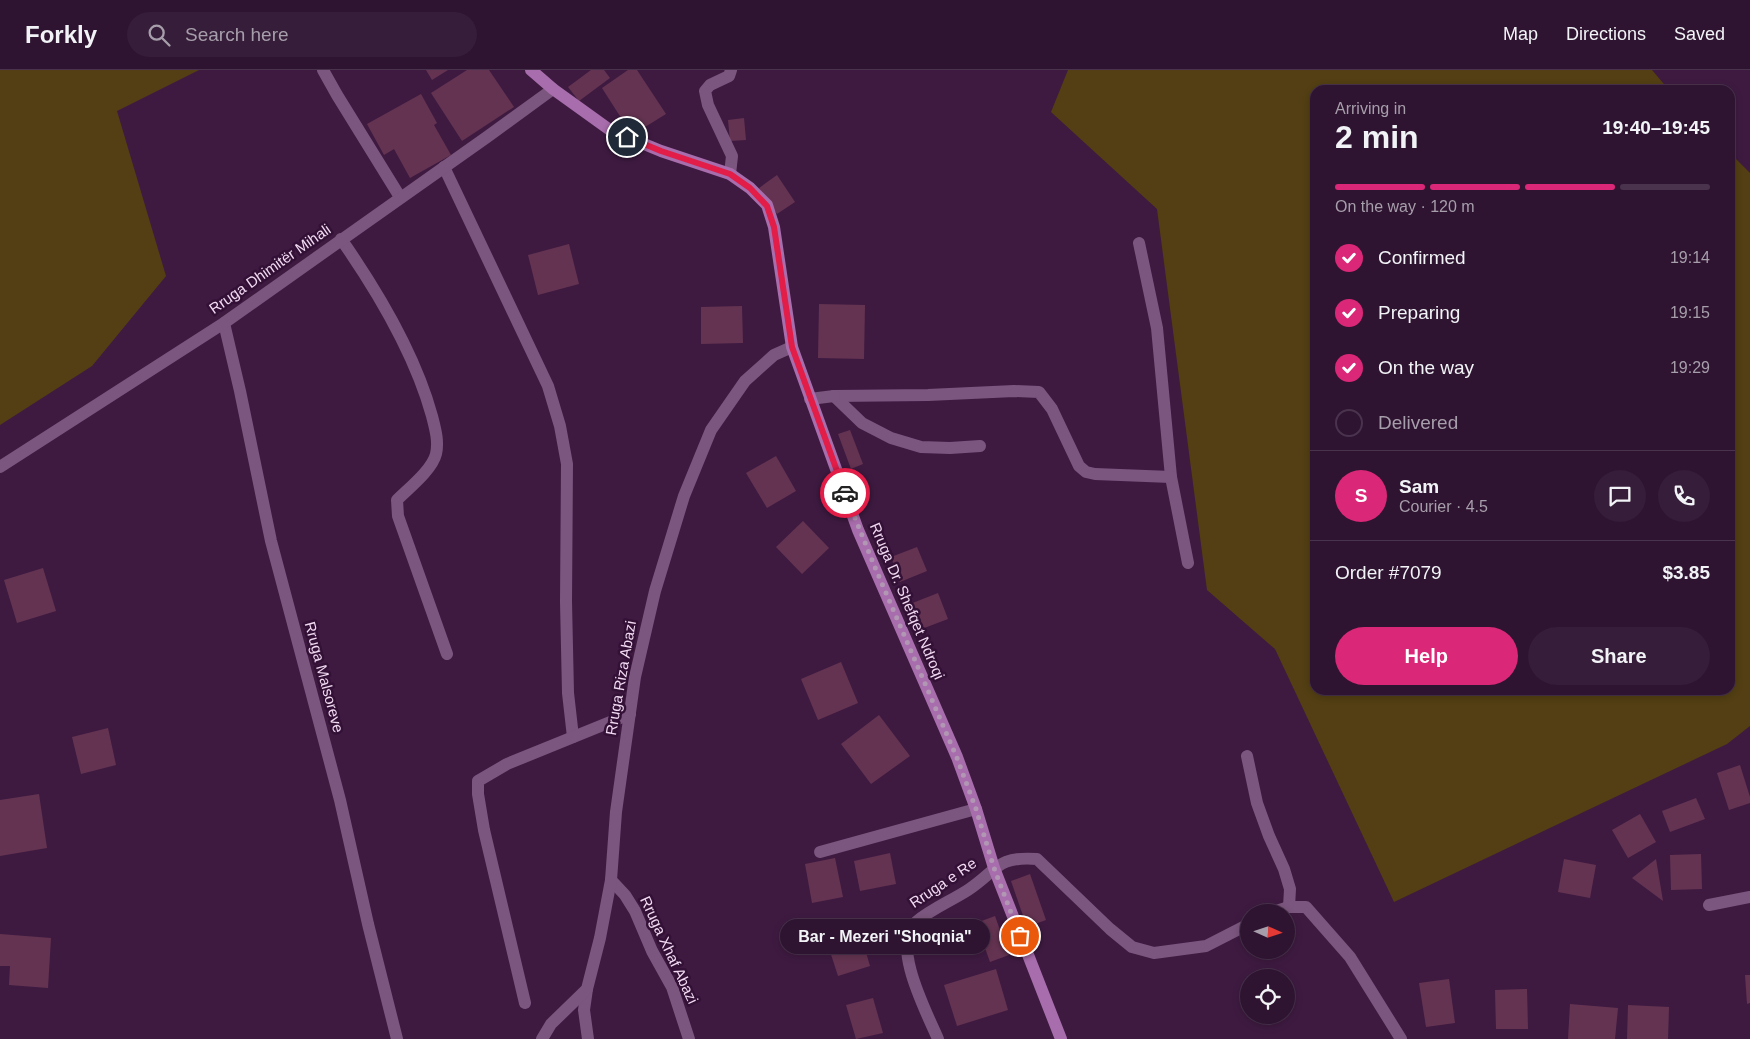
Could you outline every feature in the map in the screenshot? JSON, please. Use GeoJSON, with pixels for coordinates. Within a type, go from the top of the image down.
{"type":"FeatureCollection","features":[{"type":"Feature","properties":{"kind":"main road","name":"Rruga Dr. Shefqet Ndroqi"},"geometry":{"type":"LineString","coordinates":[[531,70],[553,89],[610,130],[661,151],[730,174],[750,188],[767,206],[774,227],[792,347],[810,399],[858,530],[957,758],[976,809],[994,868],[1061,1039]]}},
{"type":"Feature","properties":{"kind":"street"},"geometry":{"type":"LineString","coordinates":[[323,70],[336,95],[400,198]]}},
{"type":"Feature","properties":{"kind":"street"},"geometry":{"type":"LineString","coordinates":[[730,174],[732,156],[708,105],[705,91],[710,85],[729,76],[731,70]]}},
{"type":"Feature","properties":{"kind":"street","name":"Rruga Dhimitër Mihali"},"geometry":{"type":"LineString","coordinates":[[0,467],[224,323],[553,89]]}},
{"type":"Feature","properties":{"kind":"street"},"geometry":{"type":"LineString","coordinates":[[444,167],[548,386],[560,426],[568,464],[566,611],[568,693],[573,737]]}},
{"type":"Feature","properties":{"kind":"street"},"geometry":{"type":"LineString","coordinates":[[341,239],[360,265],[391,318],[417,375],[437,437],[436,454],[426,473],[397,500],[398,516],[447,654]]}},
{"type":"Feature","properties":{"kind":"street"},"geometry":{"type":"LineString","coordinates":[[1140,243],[1157,328],[1172,477],[1188,563]]}},
{"type":"Feature","properties":{"kind":"street","name":"Rruga Malsoreve"},"geometry":{"type":"LineString","coordinates":[[224,323],[242,401],[270,541],[340,800],[368,924],[397,1039]]}},
{"type":"Feature","properties":{"kind":"street","name":"Rruga Riza Abazi"},"geometry":{"type":"LineString","coordinates":[[588,1039],[584,1010],[587,989],[600,938],[611,880],[616,812],[635,677],[655,591],[684,496],[712,430],[746,382],[774,355],[792,347]]}},
{"type":"Feature","properties":{"kind":"street"},"geometry":{"type":"LineString","coordinates":[[810,399],[834,396],[1039,392],[1052,409],[1079,466],[1086,472],[1172,477]]}},
{"type":"Feature","properties":{"kind":"street"},"geometry":{"type":"LineString","coordinates":[[834,396],[862,424],[891,438],[921,447],[980,446]]}},
{"type":"Feature","properties":{"kind":"street"},"geometry":{"type":"LineString","coordinates":[[525,1003],[484,830],[478,794],[478,781],[507,764],[630,714]]}},
{"type":"Feature","properties":{"kind":"street"},"geometry":{"type":"LineString","coordinates":[[1247,756],[1257,803],[1284,869],[1290,889],[1289,904]]}},
{"type":"Feature","properties":{"kind":"street"},"geometry":{"type":"LineString","coordinates":[[820,852],[976,809]]}},
{"type":"Feature","properties":{"kind":"street"},"geometry":{"type":"LineString","coordinates":[[994,868],[1002,863],[1019,858],[1037,859],[1110,930],[1132,947],[1154,953],[1206,946],[1240,929]]}},
{"type":"Feature","properties":{"kind":"street","name":"Rruga e Re"},"geometry":{"type":"LineString","coordinates":[[938,1039],[912,976],[906,946],[908,932],[915,922],[976,884],[994,868]]}},
{"type":"Feature","properties":{"kind":"street","name":"Rruga Xhaf Abazi"},"geometry":{"type":"LineString","coordinates":[[611,880],[625,895],[672,987],[690,1039]]}},
{"type":"Feature","properties":{"kind":"street"},"geometry":{"type":"LineString","coordinates":[[1709,905],[1750,897]]}},
{"type":"Feature","properties":{"kind":"street"},"geometry":{"type":"LineString","coordinates":[[1295,907],[1306,907],[1324,925],[1350,957],[1401,1039]]}},
{"type":"Feature","properties":{"kind":"street"},"geometry":{"type":"LineString","coordinates":[[542,1039],[551,1024],[587,989]]}},
{"type":"Feature","properties":{"kind":"shaded area"},"geometry":{"type":"Polygon","coordinates":[[[0,70],[199,70],[117,111],[166,276],[92,366],[0,425],[0,70]]]}},
{"type":"Feature","properties":{"kind":"shaded area"},"geometry":{"type":"Polygon","coordinates":[[[1068,70],[1652,70],[1665,85],[1310,85],[1310,695],[1735,695],[1735,158],[1750,173],[1750,726],[1727,744],[1394,902],[1275,649],[1207,590],[1157,209],[1051,112],[1068,70]]]}},
{"type":"Feature","properties":{"kind":"building"},"geometry":{"type":"Polygon","coordinates":[[[426,70],[448,70],[432,80],[426,70]]]}},
{"type":"Feature","properties":{"kind":"building"},"geometry":{"type":"Polygon","coordinates":[[[467,70],[489,70],[514,107],[462,141],[431,93],[467,70]]]}},
{"type":"Feature","properties":{"kind":"building"},"geometry":{"type":"Polygon","coordinates":[[[591,70],[604,70],[610,78],[579,101],[568,87],[591,70]]]}},
{"type":"Feature","properties":{"kind":"building"},"geometry":{"type":"Polygon","coordinates":[[[628,70],[637,70],[666,114],[632,135],[602,88],[628,70]]]}},
{"type":"Feature","properties":{"kind":"building"},"geometry":{"type":"Polygon","coordinates":[[[421,94],[437,123],[434,125],[451,155],[410,178],[394,149],[384,155],[367,124],[421,94]]]}},
{"type":"Feature","properties":{"kind":"building"},"geometry":{"type":"Polygon","coordinates":[[[744,118],[746,140],[730,141],[728,120],[744,118]]]}},
{"type":"Feature","properties":{"kind":"building"},"geometry":{"type":"Polygon","coordinates":[[[777,175],[795,202],[777,214],[759,188],[777,175]]]}},
{"type":"Feature","properties":{"kind":"building"},"geometry":{"type":"Polygon","coordinates":[[[569,244],[579,284],[538,295],[528,255],[569,244]]]}},
{"type":"Feature","properties":{"kind":"building"},"geometry":{"type":"Polygon","coordinates":[[[819,304],[865,305],[864,359],[818,358],[819,304]]]}},
{"type":"Feature","properties":{"kind":"building"},"geometry":{"type":"Polygon","coordinates":[[[742,306],[743,343],[701,344],[701,307],[742,306]]]}},
{"type":"Feature","properties":{"kind":"building"},"geometry":{"type":"Polygon","coordinates":[[[850,430],[863,464],[851,469],[838,434],[850,430]]]}},
{"type":"Feature","properties":{"kind":"building"},"geometry":{"type":"Polygon","coordinates":[[[776,456],[796,491],[767,508],[746,473],[776,456]]]}},
{"type":"Feature","properties":{"kind":"building"},"geometry":{"type":"Polygon","coordinates":[[[803,521],[829,548],[802,574],[776,547],[803,521]]]}},
{"type":"Feature","properties":{"kind":"building"},"geometry":{"type":"Polygon","coordinates":[[[917,547],[927,571],[900,582],[891,557],[917,547]]]}},
{"type":"Feature","properties":{"kind":"building"},"geometry":{"type":"Polygon","coordinates":[[[43,568],[56,611],[17,623],[4,580],[43,568]]]}},
{"type":"Feature","properties":{"kind":"building"},"geometry":{"type":"Polygon","coordinates":[[[938,593],[948,619],[919,630],[910,604],[938,593]]]}},
{"type":"Feature","properties":{"kind":"building"},"geometry":{"type":"Polygon","coordinates":[[[841,662],[858,703],[818,720],[801,679],[841,662]]]}},
{"type":"Feature","properties":{"kind":"building"},"geometry":{"type":"Polygon","coordinates":[[[879,715],[910,756],[871,784],[841,744],[879,715]]]}},
{"type":"Feature","properties":{"kind":"building"},"geometry":{"type":"Polygon","coordinates":[[[108,728],[116,765],[81,774],[72,737],[108,728]]]}},
{"type":"Feature","properties":{"kind":"building"},"geometry":{"type":"Polygon","coordinates":[[[1740,765],[1750,797],[1750,803],[1729,810],[1717,773],[1740,765]]]}},
{"type":"Feature","properties":{"kind":"building"},"geometry":{"type":"Polygon","coordinates":[[[39,794],[47,848],[0,856],[0,800],[39,794]]]}},
{"type":"Feature","properties":{"kind":"building"},"geometry":{"type":"Polygon","coordinates":[[[1696,798],[1705,819],[1670,832],[1662,811],[1696,798]]]}},
{"type":"Feature","properties":{"kind":"building"},"geometry":{"type":"Polygon","coordinates":[[[1640,814],[1656,842],[1628,858],[1612,830],[1640,814]]]}},
{"type":"Feature","properties":{"kind":"building"},"geometry":{"type":"Polygon","coordinates":[[[890,853],[896,884],[860,891],[854,861],[890,853]]]}},
{"type":"Feature","properties":{"kind":"building"},"geometry":{"type":"Polygon","coordinates":[[[1701,854],[1702,889],[1671,890],[1670,855],[1701,854]]]}},
{"type":"Feature","properties":{"kind":"building"},"geometry":{"type":"Polygon","coordinates":[[[835,858],[843,897],[812,903],[805,864],[835,858]]]}},
{"type":"Feature","properties":{"kind":"building"},"geometry":{"type":"Polygon","coordinates":[[[1564,859],[1596,865],[1590,898],[1558,892],[1564,859]]]}},
{"type":"Feature","properties":{"kind":"building"},"geometry":{"type":"Polygon","coordinates":[[[1656,859],[1663,901],[1632,878],[1656,859]]]}},
{"type":"Feature","properties":{"kind":"building"},"geometry":{"type":"Polygon","coordinates":[[[1030,874],[1046,920],[1027,927],[1011,881],[1030,874]]]}},
{"type":"Feature","properties":{"kind":"building"},"geometry":{"type":"Polygon","coordinates":[[[995,916],[1009,955],[990,962],[976,923],[995,916]]]}},
{"type":"Feature","properties":{"kind":"building"},"geometry":{"type":"Polygon","coordinates":[[[859,928],[870,966],[838,976],[826,939],[859,928]]]}},
{"type":"Feature","properties":{"kind":"building"},"geometry":{"type":"Polygon","coordinates":[[[0,934],[51,938],[48,988],[9,985],[10,966],[0,966],[0,934]]]}},
{"type":"Feature","properties":{"kind":"building"},"geometry":{"type":"Polygon","coordinates":[[[996,969],[1008,1010],[957,1026],[944,985],[996,969]]]}},
{"type":"Feature","properties":{"kind":"building"},"geometry":{"type":"Polygon","coordinates":[[[1745,975],[1750,975],[1750,1003],[1747,1004],[1745,975]]]}},
{"type":"Feature","properties":{"kind":"building"},"geometry":{"type":"Polygon","coordinates":[[[1449,979],[1455,1023],[1426,1027],[1419,983],[1449,979]]]}},
{"type":"Feature","properties":{"kind":"building"},"geometry":{"type":"Polygon","coordinates":[[[1527,989],[1528,1029],[1496,1029],[1495,990],[1527,989]]]}},
{"type":"Feature","properties":{"kind":"building"},"geometry":{"type":"Polygon","coordinates":[[[873,998],[883,1033],[856,1039],[846,1005],[873,998]]]}},
{"type":"Feature","properties":{"kind":"building"},"geometry":{"type":"Polygon","coordinates":[[[1570,1004],[1618,1008],[1615,1039],[1568,1039],[1570,1004]]]}},
{"type":"Feature","properties":{"kind":"building"},"geometry":{"type":"Polygon","coordinates":[[[1628,1005],[1669,1007],[1668,1039],[1627,1039],[1628,1005]]]}},
{"type":"Feature","properties":{"kind":"way so far"},"geometry":{"type":"LineString","coordinates":[[845,493],[858,530],[957,758],[976,809],[994,868],[1020,936]]}},
{"type":"Feature","properties":{"kind":"place","name":"Bar - Mezeri \"Shoqnia\""},"geometry":{"type":"Point","coordinates":[1020,936]}},
{"type":"Feature","properties":{"kind":"route"},"geometry":{"type":"LineString","coordinates":[[627,137],[661,151],[730,174],[750,188],[767,206],[774,227],[792,347],[845,493]]}}]}
